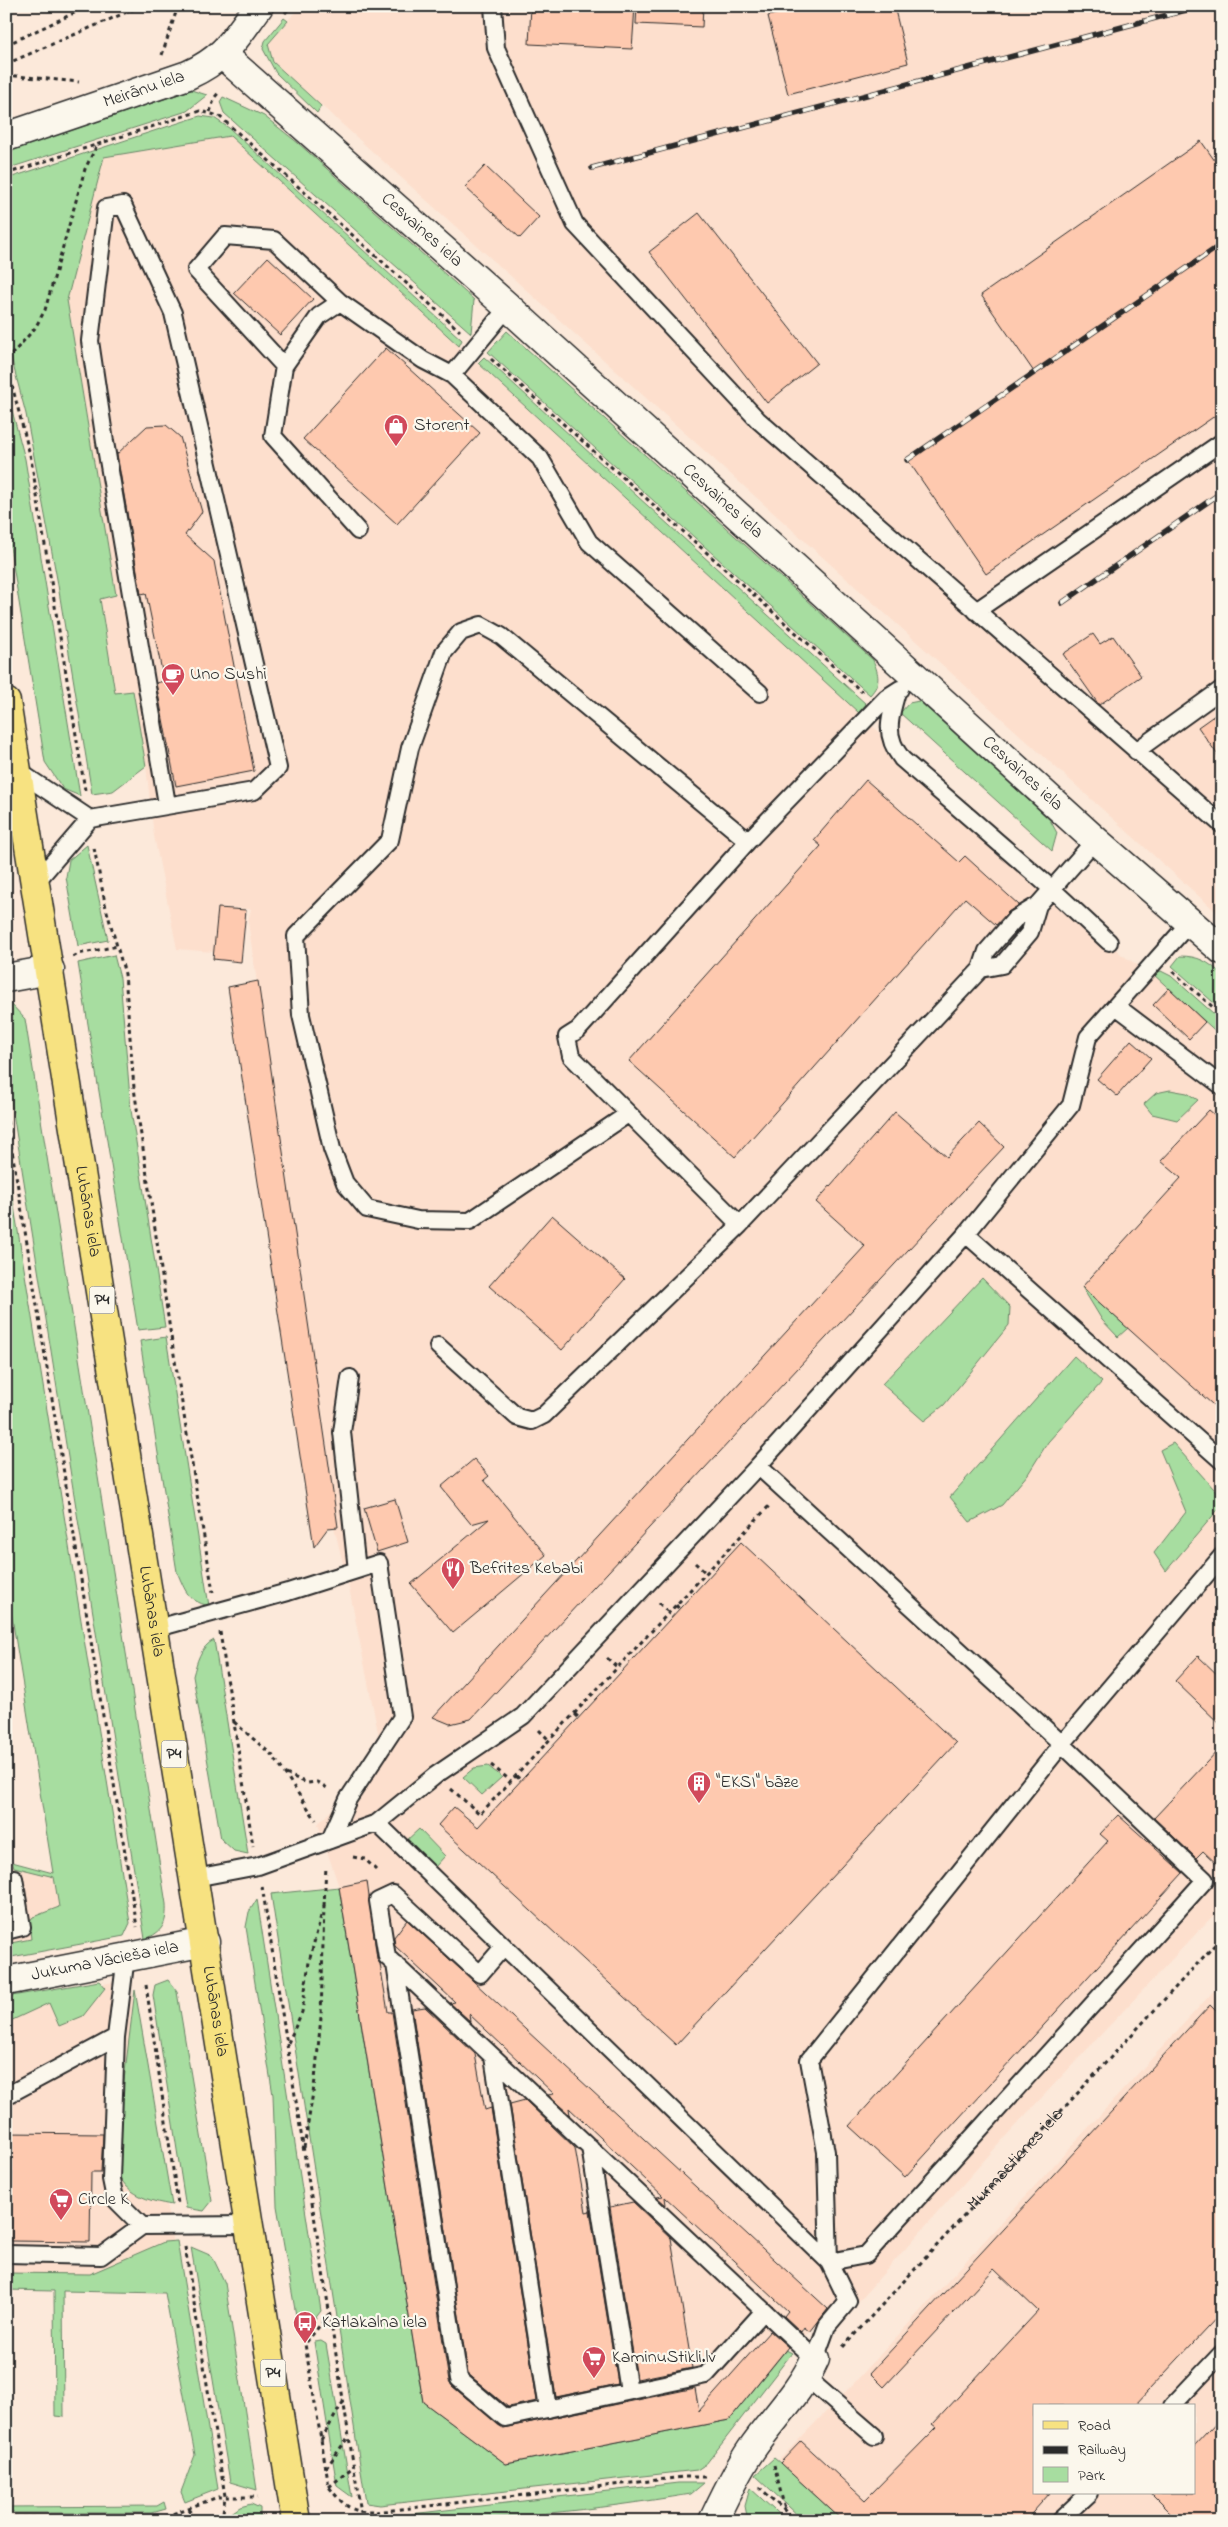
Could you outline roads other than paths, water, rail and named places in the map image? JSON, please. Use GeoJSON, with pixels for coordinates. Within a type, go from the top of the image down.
{"type":"FeatureCollection","features":[{"type":"Feature","properties":{"kind":"main road","name":"Lubānas iela"},"geometry":{"type":"LineString","coordinates":[[6,702],[296,2521]]}},
{"type":"Feature","properties":{"kind":"street","name":"Meirānu iela"},"geometry":{"type":"LineString","coordinates":[[6,136],[204,68],[223,54],[259,6]]}},
{"type":"Feature","properties":{"kind":"street","name":"Cesvaines iela"},"geometry":{"type":"LineString","coordinates":[[223,54],[508,307],[905,683],[1095,840],[1222,950]]}},
{"type":"Feature","properties":{"kind":"street"},"geometry":{"type":"LineString","coordinates":[[6,978],[50,970]]}},
{"type":"Feature","properties":{"kind":"street","name":"Jukuma Vācieša iela"},"geometry":{"type":"LineString","coordinates":[[6,1981],[205,1942]]}},
{"type":"Feature","properties":{"kind":"street"},"geometry":{"type":"LineString","coordinates":[[714,2521],[734,2477],[811,2369]]}},
{"type":"Feature","properties":{"kind":"lane"},"geometry":{"type":"LineString","coordinates":[[493,6],[496,48],[574,224],[758,420],[1222,825]]}},
{"type":"Feature","properties":{"kind":"lane"},"geometry":{"type":"LineString","coordinates":[[36,882],[90,819],[166,804],[254,791],[278,768],[173,313],[123,204],[106,208],[90,340],[105,442],[166,804]]}},
{"type":"Feature","properties":{"kind":"lane"},"geometry":{"type":"LineString","coordinates":[[284,366],[196,270],[225,236],[274,240],[340,302],[422,360],[452,375],[540,458],[589,542],[760,693]]}},
{"type":"Feature","properties":{"kind":"lane"},"geometry":{"type":"LineString","coordinates":[[340,302],[319,316],[284,366],[273,436],[358,531]]}},
{"type":"Feature","properties":{"kind":"lane"},"geometry":{"type":"LineString","coordinates":[[452,375],[508,307]]}},
{"type":"Feature","properties":{"kind":"lane"},"geometry":{"type":"LineString","coordinates":[[976,611],[1222,442]]}},
{"type":"Feature","properties":{"kind":"lane"},"geometry":{"type":"LineString","coordinates":[[628,1114],[470,1221],[418,1220],[367,1210],[345,1184],[332,1149],[301,1016],[296,936],[390,840],[410,748],[444,652],[461,632],[481,625],[501,636],[748,841]]}},
{"type":"Feature","properties":{"kind":"lane"},"geometry":{"type":"LineString","coordinates":[[740,1225],[571,1056],[567,1037],[578,1030],[748,841],[886,698],[905,683]]}},
{"type":"Feature","properties":{"kind":"lane"},"geometry":{"type":"LineString","coordinates":[[905,683],[889,730],[893,747],[902,759],[1052,888],[1109,942]]}},
{"type":"Feature","properties":{"kind":"lane"},"geometry":{"type":"LineString","coordinates":[[1136,750],[1222,689]]}},
{"type":"Feature","properties":{"kind":"lane"},"geometry":{"type":"LineString","coordinates":[[18,771],[90,819]]}},
{"type":"Feature","properties":{"kind":"lane"},"geometry":{"type":"LineString","coordinates":[[438,1346],[517,1417],[532,1421],[544,1415],[740,1225],[981,969],[987,951],[1015,918],[1038,905],[1095,840]]}},
{"type":"Feature","properties":{"kind":"lane"},"geometry":{"type":"LineString","coordinates":[[195,1878],[258,1866],[377,1823],[436,1775],[523,1716],[758,1466],[966,1234],[1071,1105],[1088,1037],[1190,922]]}},
{"type":"Feature","properties":{"kind":"lane"},"geometry":{"type":"LineString","coordinates":[[1116,1006],[1222,1086]]}},
{"type":"Feature","properties":{"kind":"lane"},"geometry":{"type":"LineString","coordinates":[[966,1234],[1222,1461]]}},
{"type":"Feature","properties":{"kind":"lane"},"geometry":{"type":"LineString","coordinates":[[350,1378],[342,1432],[357,1570]]}},
{"type":"Feature","properties":{"kind":"lane"},"geometry":{"type":"LineString","coordinates":[[758,1466],[1062,1744],[1205,1880],[866,2256],[829,2262]]}},
{"type":"Feature","properties":{"kind":"lane"},"geometry":{"type":"LineString","coordinates":[[829,2262],[826,2152],[810,2060],[1062,1744],[1222,1556]]}},
{"type":"Feature","properties":{"kind":"lane"},"geometry":{"type":"LineString","coordinates":[[154,1629],[380,1563],[402,1717],[348,1799],[330,1840]]}},
{"type":"Feature","properties":{"kind":"lane"},"geometry":{"type":"LineString","coordinates":[[377,1823],[829,2262],[848,2301],[827,2326],[811,2369]]}},
{"type":"Feature","properties":{"kind":"lane"},"geometry":{"type":"LineString","coordinates":[[6,1878],[14,1878],[22,1927],[6,1931]]}},
{"type":"Feature","properties":{"kind":"lane"},"geometry":{"type":"LineString","coordinates":[[504,1946],[480,1974],[393,1894],[378,1901],[387,1957],[764,2311],[811,2369],[874,2436]]}},
{"type":"Feature","properties":{"kind":"lane"},"geometry":{"type":"LineString","coordinates":[[133,1955],[116,2037],[111,2179],[115,2199],[142,2226]]}},
{"type":"Feature","properties":{"kind":"lane"},"geometry":{"type":"LineString","coordinates":[[395,1964],[460,2379],[505,2418],[706,2374],[764,2311]]}},
{"type":"Feature","properties":{"kind":"lane"},"geometry":{"type":"LineString","coordinates":[[6,2096],[116,2037]]}},
{"type":"Feature","properties":{"kind":"lane"},"geometry":{"type":"LineString","coordinates":[[493,2057],[548,2409]]}},
{"type":"Feature","properties":{"kind":"lane"},"geometry":{"type":"LineString","coordinates":[[590,2147],[629,2391]]}},
{"type":"Feature","properties":{"kind":"lane"},"geometry":{"type":"LineString","coordinates":[[6,2254],[101,2256],[142,2226],[248,2225]]}},
{"type":"Feature","properties":{"kind":"lane"},"geometry":{"type":"LineString","coordinates":[[1174,2404],[1222,2353]]}},
{"type":"Feature","properties":{"kind":"lane"},"geometry":{"type":"LineString","coordinates":[[1060,2521],[1088,2494]]}},
{"type":"Feature","properties":{"kind":"railway"},"geometry":{"type":"LineString","coordinates":[[592,168],[1201,6]]}},
{"type":"Feature","properties":{"kind":"railway"},"geometry":{"type":"LineString","coordinates":[[907,460],[1222,244]]}},
{"type":"Feature","properties":{"kind":"railway"},"geometry":{"type":"LineString","coordinates":[[1062,603],[1222,492]]}},
{"type":"Feature","properties":{"kind":"place","name":"Storent"},"geometry":{"type":"Point","coordinates":[396,447]}},
{"type":"Feature","properties":{"kind":"place","name":"Uno Sushi"},"geometry":{"type":"Point","coordinates":[173,696]}},
{"type":"Feature","properties":{"kind":"place","name":"Befrites Kebabi"},"geometry":{"type":"Point","coordinates":[453,1590]}},
{"type":"Feature","properties":{"kind":"place","name":"\"EKSI\" bāze"},"geometry":{"type":"Point","coordinates":[699,1804]}},
{"type":"Feature","properties":{"kind":"place","name":"Circle K"},"geometry":{"type":"Point","coordinates":[61,2221]}},
{"type":"Feature","properties":{"kind":"place","name":"Katlakalna iela"},"geometry":{"type":"Point","coordinates":[305,2344]}},
{"type":"Feature","properties":{"kind":"place","name":"KaminuStikli.lv"},"geometry":{"type":"Point","coordinates":[594,2379]}}]}
